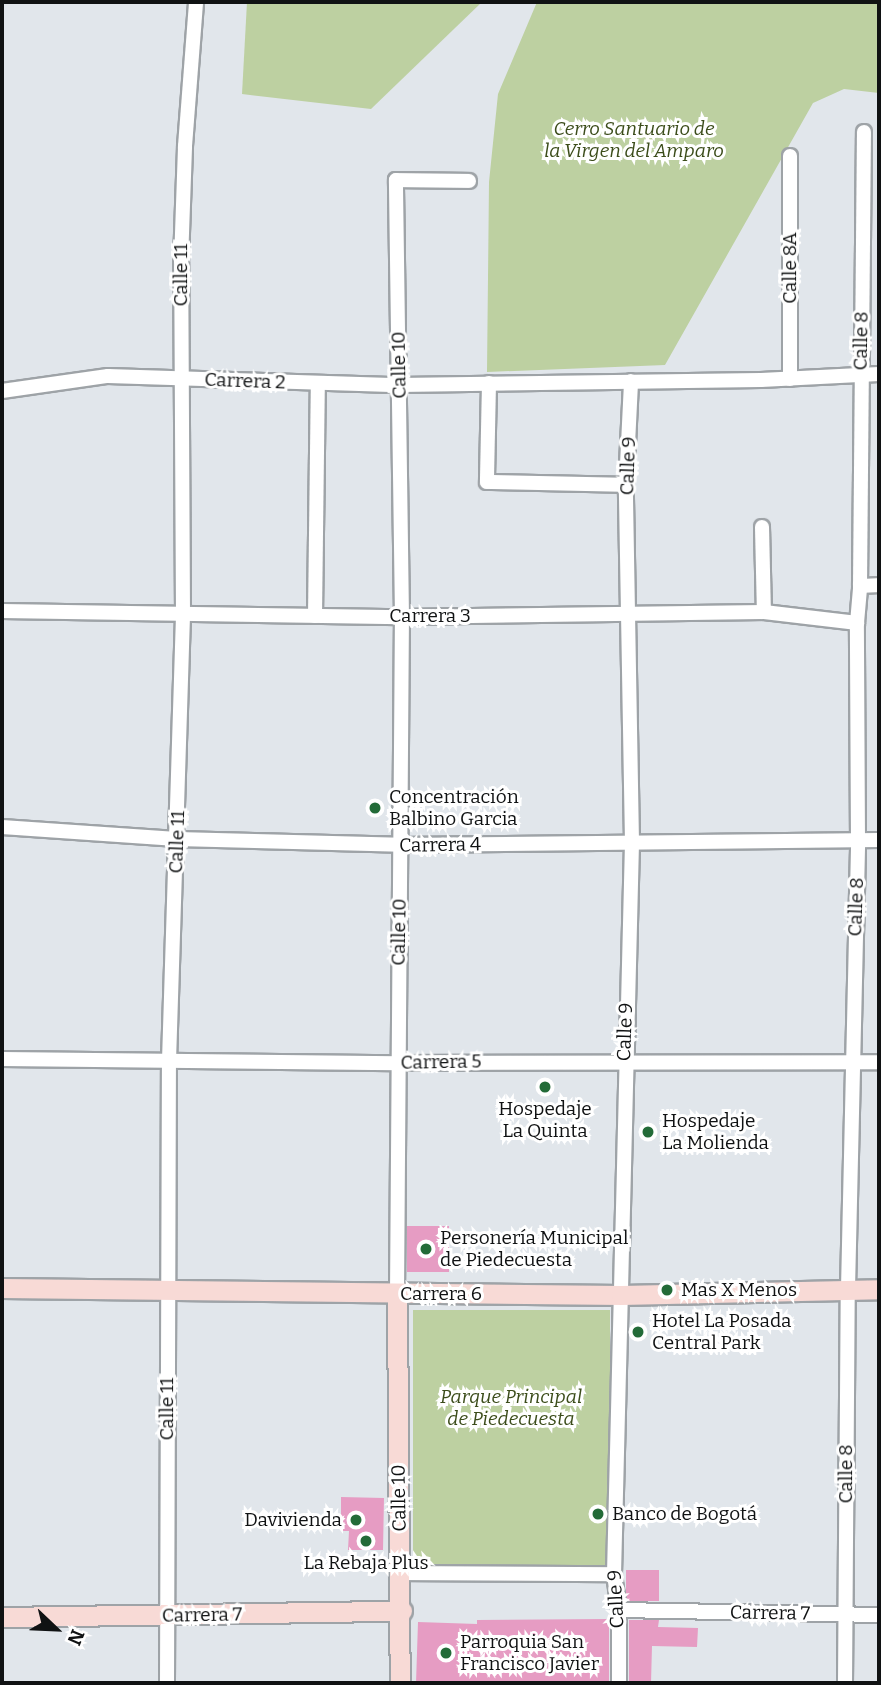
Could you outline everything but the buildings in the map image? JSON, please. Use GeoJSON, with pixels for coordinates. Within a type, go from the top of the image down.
{"type":"FeatureCollection","features":[{"type":"Feature","properties":{"kind":"street","name":"Calle 11"},"geometry":{"type":"LineString","coordinates":[[167,1683],[169,1061],[183,613],[181,379],[184,159],[197,2]]}},
{"type":"Feature","properties":{"kind":"street","name":"Calle 8"},"geometry":{"type":"LineString","coordinates":[[845,1683],[848,1289],[858,841],[857,623],[860,586],[864,132]]}},
{"type":"Feature","properties":{"kind":"street","name":"Calle 8A"},"geometry":{"type":"LineString","coordinates":[[790,156],[790,379]]}},
{"type":"Feature","properties":{"kind":"street","name":"Calle 10"},"geometry":{"type":"LineString","coordinates":[[400,1683],[402,1611],[397,1294],[397,1063],[402,617],[396,180],[469,181]]}},
{"type":"Feature","properties":{"kind":"street","name":"Carrera 2"},"geometry":{"type":"LineString","coordinates":[[2,391],[108,376],[399,385],[790,379],[879,374]]}},
{"type":"Feature","properties":{"kind":"street","name":"Calle 9"},"geometry":{"type":"LineString","coordinates":[[619,1683],[619,1610],[614,1574],[624,1060],[632,842],[626,485],[631,381]]}},
{"type":"Feature","properties":{"kind":"street"},"geometry":{"type":"LineString","coordinates":[[315,616],[318,383]]}},
{"type":"Feature","properties":{"kind":"street"},"geometry":{"type":"LineString","coordinates":[[489,383],[487,482],[626,485]]}},
{"type":"Feature","properties":{"kind":"street"},"geometry":{"type":"LineString","coordinates":[[762,527],[764,612]]}},
{"type":"Feature","properties":{"kind":"street"},"geometry":{"type":"LineString","coordinates":[[860,586],[879,585]]}},
{"type":"Feature","properties":{"kind":"street","name":"Carrera 3"},"geometry":{"type":"LineString","coordinates":[[2,611],[402,617],[628,616],[764,612],[857,623]]}},
{"type":"Feature","properties":{"kind":"street","name":"Carrera 4"},"geometry":{"type":"LineString","coordinates":[[2,827],[177,839],[400,845],[879,840]]}},
{"type":"Feature","properties":{"kind":"street","name":"Carrera 5"},"geometry":{"type":"LineString","coordinates":[[2,1059],[397,1063],[624,1060],[879,1062]]}},
{"type":"Feature","properties":{"kind":"street","name":"Carrera 6"},"geometry":{"type":"LineString","coordinates":[[2,1288],[621,1295],[879,1289]]}},
{"type":"Feature","properties":{"kind":"street"},"geometry":{"type":"LineString","coordinates":[[401,1573],[614,1574]]}},
{"type":"Feature","properties":{"kind":"street","name":"Carrera 7"},"geometry":{"type":"LineString","coordinates":[[619,1610],[879,1615]]}},
{"type":"Feature","properties":{"kind":"street","name":"Carrera 7"},"geometry":{"type":"LineString","coordinates":[[2,1617],[402,1611]]}},
{"type":"Feature","properties":{"kind":"green space"},"geometry":{"type":"Polygon","coordinates":[[[247,2],[482,2],[371,109],[242,94],[247,2]]]}},
{"type":"Feature","properties":{"kind":"green space","name":"Cerro Santuario de la Virgen del Amparo"},"geometry":{"type":"Polygon","coordinates":[[[537,2],[879,2],[879,93],[844,89],[813,103],[665,365],[487,372],[489,182],[498,94],[537,2]]]}},
{"type":"Feature","properties":{"kind":"green space","name":"Parque Principal de Piedecuesta"},"geometry":{"type":"Polygon","coordinates":[[[413,1310],[610,1310],[610,1568],[413,1568],[413,1310]]]}},
{"type":"Feature","properties":{"kind":"place","name":"Concentración Balbino Garcia"},"geometry":{"type":"Point","coordinates":[375,808]}},
{"type":"Feature","properties":{"kind":"place","name":"Hospedaje La Quinta"},"geometry":{"type":"Point","coordinates":[545,1087]}},
{"type":"Feature","properties":{"kind":"place","name":"Hospedaje La Molienda"},"geometry":{"type":"Point","coordinates":[648,1132]}},
{"type":"Feature","properties":{"kind":"place","name":"Personería Municipal de Piedecuesta"},"geometry":{"type":"Point","coordinates":[426,1249]}},
{"type":"Feature","properties":{"kind":"place","name":"Mas X Menos"},"geometry":{"type":"Point","coordinates":[667,1290]}},
{"type":"Feature","properties":{"kind":"place","name":"Hotel La Posada Central Park"},"geometry":{"type":"Point","coordinates":[638,1332]}},
{"type":"Feature","properties":{"kind":"place","name":"Banco de Bogotá"},"geometry":{"type":"Point","coordinates":[598,1514]}},
{"type":"Feature","properties":{"kind":"place","name":"Davivienda"},"geometry":{"type":"Point","coordinates":[356,1520]}},
{"type":"Feature","properties":{"kind":"place","name":"La Rebaja Plus"},"geometry":{"type":"Point","coordinates":[366,1541]}},
{"type":"Feature","properties":{"kind":"place","name":"Parroquia San Francisco Javier"},"geometry":{"type":"Point","coordinates":[446,1653]}}]}
